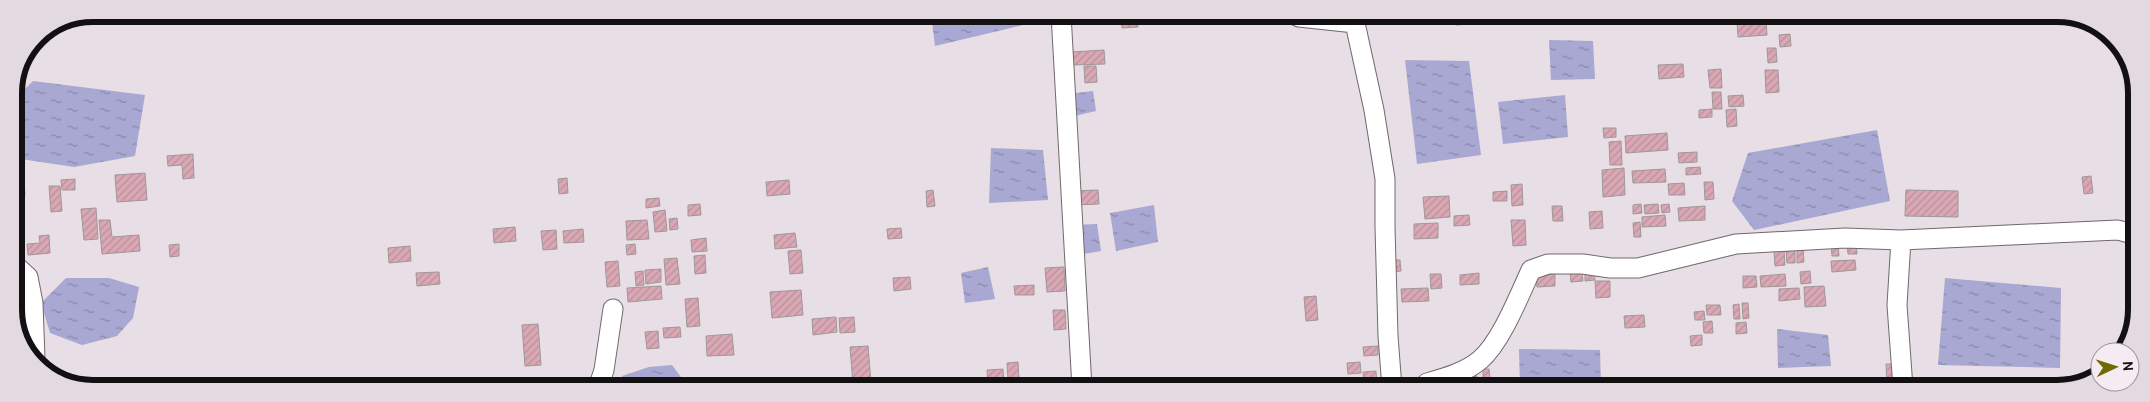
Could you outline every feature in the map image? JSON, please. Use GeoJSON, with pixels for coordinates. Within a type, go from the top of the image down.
{"type":"FeatureCollection","features":[{"type":"Feature","properties":{"kind":"street"},"geometry":{"type":"LineString","coordinates":[[1061,22],[1082,380]]}},
{"type":"Feature","properties":{"kind":"street"},"geometry":{"type":"LineString","coordinates":[[1346,22],[1355,23],[1374,110],[1385,179],[1388,336],[1391,380]]}},
{"type":"Feature","properties":{"kind":"street"},"geometry":{"type":"LineString","coordinates":[[1437,380],[1480,360],[1496,340],[1530,270],[1548,264],[1583,264],[1610,268],[1638,268],[1736,244],[1845,238],[1901,240],[2118,230],[2128,233]]}},
{"type":"Feature","properties":{"kind":"street"},"geometry":{"type":"LineString","coordinates":[[1901,240],[1897,306],[1902,380]]}},
{"type":"Feature","properties":{"kind":"street"},"geometry":{"type":"LineString","coordinates":[[23,272],[28,277],[32,303],[34,348]]}},
{"type":"Feature","properties":{"kind":"street"},"geometry":{"type":"LineString","coordinates":[[601,380],[604,370],[613,309]]}},
{"type":"Feature","properties":{"kind":"water"},"geometry":{"type":"Polygon","coordinates":[[[932,22],[1035,22],[935,46],[932,22]]]}},
{"type":"Feature","properties":{"kind":"water"},"geometry":{"type":"Polygon","coordinates":[[[1549,40],[1593,41],[1595,79],[1551,80],[1549,40]]]}},
{"type":"Feature","properties":{"kind":"water"},"geometry":{"type":"Polygon","coordinates":[[[1405,60],[1469,61],[1481,155],[1417,164],[1405,60]]]}},
{"type":"Feature","properties":{"kind":"water"},"geometry":{"type":"Polygon","coordinates":[[[33,81],[145,95],[135,156],[74,167],[23,159],[23,91],[33,81]]]}},
{"type":"Feature","properties":{"kind":"water"},"geometry":{"type":"Polygon","coordinates":[[[1093,91],[1096,111],[1070,117],[1068,94],[1093,91]]]}},
{"type":"Feature","properties":{"kind":"water"},"geometry":{"type":"Polygon","coordinates":[[[1565,95],[1568,137],[1503,144],[1498,102],[1565,95]]]}},
{"type":"Feature","properties":{"kind":"water"},"geometry":{"type":"Polygon","coordinates":[[[1877,130],[1890,201],[1754,230],[1732,201],[1748,153],[1877,130]]]}},
{"type":"Feature","properties":{"kind":"water"},"geometry":{"type":"Polygon","coordinates":[[[991,148],[1043,150],[1048,200],[989,203],[991,148]]]}},
{"type":"Feature","properties":{"kind":"water"},"geometry":{"type":"Polygon","coordinates":[[[1154,205],[1158,242],[1116,251],[1110,213],[1154,205]]]}},
{"type":"Feature","properties":{"kind":"water"},"geometry":{"type":"Polygon","coordinates":[[[1097,224],[1101,251],[1078,255],[1074,225],[1097,224]]]}},
{"type":"Feature","properties":{"kind":"water"},"geometry":{"type":"Polygon","coordinates":[[[988,267],[995,299],[965,303],[961,273],[988,267]]]}},
{"type":"Feature","properties":{"kind":"water"},"geometry":{"type":"Polygon","coordinates":[[[66,278],[109,278],[139,287],[133,318],[117,336],[82,345],[50,333],[41,303],[66,278]]]}},
{"type":"Feature","properties":{"kind":"water"},"geometry":{"type":"Polygon","coordinates":[[[1945,278],[2061,288],[2060,368],[1938,365],[1945,278]]]}},
{"type":"Feature","properties":{"kind":"water"},"geometry":{"type":"Polygon","coordinates":[[[1777,329],[1828,335],[1831,366],[1778,368],[1777,329]]]}},
{"type":"Feature","properties":{"kind":"water"},"geometry":{"type":"Polygon","coordinates":[[[1519,349],[1600,350],[1601,380],[1520,380],[1519,349]]]}},
{"type":"Feature","properties":{"kind":"water"},"geometry":{"type":"Polygon","coordinates":[[[672,365],[683,380],[623,380],[622,376],[649,367],[672,365]]]}},
{"type":"Feature","properties":{"kind":"building"},"geometry":{"type":"Polygon","coordinates":[[[1075,22],[1092,22],[1092,23],[1075,24],[1075,22]]]}},
{"type":"Feature","properties":{"kind":"building"},"geometry":{"type":"Polygon","coordinates":[[[1121,22],[1138,22],[1138,27],[1122,28],[1121,22]]]}},
{"type":"Feature","properties":{"kind":"building"},"geometry":{"type":"Polygon","coordinates":[[[1456,22],[1470,22],[1470,24],[1456,25],[1456,22]]]}},
{"type":"Feature","properties":{"kind":"building"},"geometry":{"type":"Polygon","coordinates":[[[1737,22],[1766,22],[1767,35],[1738,37],[1737,22]]]}},
{"type":"Feature","properties":{"kind":"building"},"geometry":{"type":"Polygon","coordinates":[[[1790,34],[1791,46],[1780,47],[1779,35],[1790,34]]]}},
{"type":"Feature","properties":{"kind":"building"},"geometry":{"type":"Polygon","coordinates":[[[1767,48],[1776,48],[1777,62],[1768,63],[1767,48]]]}},
{"type":"Feature","properties":{"kind":"building"},"geometry":{"type":"Polygon","coordinates":[[[1104,50],[1105,64],[1072,65],[1072,52],[1104,50]]]}},
{"type":"Feature","properties":{"kind":"building"},"geometry":{"type":"Polygon","coordinates":[[[1683,64],[1684,77],[1659,79],[1658,65],[1683,64]]]}},
{"type":"Feature","properties":{"kind":"building"},"geometry":{"type":"Polygon","coordinates":[[[1084,66],[1096,66],[1097,82],[1085,83],[1084,66]]]}},
{"type":"Feature","properties":{"kind":"building"},"geometry":{"type":"Polygon","coordinates":[[[1721,69],[1722,88],[1710,88],[1708,70],[1721,69]]]}},
{"type":"Feature","properties":{"kind":"building"},"geometry":{"type":"Polygon","coordinates":[[[1765,70],[1778,70],[1779,92],[1766,93],[1765,70]]]}},
{"type":"Feature","properties":{"kind":"building"},"geometry":{"type":"Polygon","coordinates":[[[1712,92],[1721,92],[1722,109],[1713,109],[1712,92]]]}},
{"type":"Feature","properties":{"kind":"building"},"geometry":{"type":"Polygon","coordinates":[[[1743,95],[1744,106],[1729,107],[1728,96],[1743,95]]]}},
{"type":"Feature","properties":{"kind":"building"},"geometry":{"type":"Polygon","coordinates":[[[1712,109],[1712,117],[1699,118],[1699,110],[1712,109]]]}},
{"type":"Feature","properties":{"kind":"building"},"geometry":{"type":"Polygon","coordinates":[[[1736,109],[1737,126],[1727,127],[1726,110],[1736,109]]]}},
{"type":"Feature","properties":{"kind":"building"},"geometry":{"type":"Polygon","coordinates":[[[1603,128],[1616,128],[1616,137],[1604,138],[1603,128]]]}},
{"type":"Feature","properties":{"kind":"building"},"geometry":{"type":"Polygon","coordinates":[[[1667,133],[1668,150],[1626,153],[1625,136],[1667,133]]]}},
{"type":"Feature","properties":{"kind":"building"},"geometry":{"type":"Polygon","coordinates":[[[1621,141],[1622,165],[1610,165],[1609,142],[1621,141]]]}},
{"type":"Feature","properties":{"kind":"building"},"geometry":{"type":"Polygon","coordinates":[[[1697,152],[1697,162],[1679,163],[1678,153],[1697,152]]]}},
{"type":"Feature","properties":{"kind":"building"},"geometry":{"type":"Polygon","coordinates":[[[193,154],[194,178],[183,179],[182,165],[168,166],[167,156],[193,154]]]}},
{"type":"Feature","properties":{"kind":"building"},"geometry":{"type":"Polygon","coordinates":[[[1700,167],[1701,174],[1686,175],[1686,168],[1700,167]]]}},
{"type":"Feature","properties":{"kind":"building"},"geometry":{"type":"Polygon","coordinates":[[[1624,168],[1625,195],[1603,197],[1602,170],[1624,168]]]}},
{"type":"Feature","properties":{"kind":"building"},"geometry":{"type":"Polygon","coordinates":[[[1665,169],[1666,182],[1633,183],[1632,171],[1665,169]]]}},
{"type":"Feature","properties":{"kind":"building"},"geometry":{"type":"Polygon","coordinates":[[[145,173],[147,200],[117,202],[115,175],[145,173]]]}},
{"type":"Feature","properties":{"kind":"building"},"geometry":{"type":"Polygon","coordinates":[[[2091,176],[2093,193],[2084,194],[2082,177],[2091,176]]]}},
{"type":"Feature","properties":{"kind":"building"},"geometry":{"type":"Polygon","coordinates":[[[567,178],[568,193],[559,194],[558,179],[567,178]]]}},
{"type":"Feature","properties":{"kind":"building"},"geometry":{"type":"Polygon","coordinates":[[[75,179],[75,190],[62,190],[61,180],[75,179]]]}},
{"type":"Feature","properties":{"kind":"building"},"geometry":{"type":"Polygon","coordinates":[[[789,180],[790,194],[767,196],[766,182],[789,180]]]}},
{"type":"Feature","properties":{"kind":"building"},"geometry":{"type":"Polygon","coordinates":[[[1704,182],[1713,182],[1714,199],[1705,200],[1704,182]]]}},
{"type":"Feature","properties":{"kind":"building"},"geometry":{"type":"Polygon","coordinates":[[[23,183],[24,183],[25,195],[23,195],[23,183]]]}},
{"type":"Feature","properties":{"kind":"building"},"geometry":{"type":"Polygon","coordinates":[[[1684,183],[1685,195],[1669,195],[1668,184],[1684,183]]]}},
{"type":"Feature","properties":{"kind":"building"},"geometry":{"type":"Polygon","coordinates":[[[1522,184],[1523,205],[1512,206],[1511,185],[1522,184]]]}},
{"type":"Feature","properties":{"kind":"building"},"geometry":{"type":"Polygon","coordinates":[[[49,186],[60,186],[62,211],[51,212],[49,186]]]}},
{"type":"Feature","properties":{"kind":"building"},"geometry":{"type":"Polygon","coordinates":[[[933,190],[935,206],[927,207],[926,191],[933,190]]]}},
{"type":"Feature","properties":{"kind":"building"},"geometry":{"type":"Polygon","coordinates":[[[1098,190],[1099,204],[1075,205],[1074,191],[1098,190]]]}},
{"type":"Feature","properties":{"kind":"building"},"geometry":{"type":"Polygon","coordinates":[[[1906,190],[1958,191],[1958,217],[1905,216],[1906,190]]]}},
{"type":"Feature","properties":{"kind":"building"},"geometry":{"type":"Polygon","coordinates":[[[1507,191],[1507,201],[1493,201],[1493,192],[1507,191]]]}},
{"type":"Feature","properties":{"kind":"building"},"geometry":{"type":"Polygon","coordinates":[[[1449,196],[1450,217],[1425,219],[1423,197],[1449,196]]]}},
{"type":"Feature","properties":{"kind":"building"},"geometry":{"type":"Polygon","coordinates":[[[659,198],[660,206],[646,208],[646,199],[659,198]]]}},
{"type":"Feature","properties":{"kind":"building"},"geometry":{"type":"Polygon","coordinates":[[[700,204],[701,215],[688,216],[688,205],[700,204]]]}},
{"type":"Feature","properties":{"kind":"building"},"geometry":{"type":"Polygon","coordinates":[[[1641,204],[1642,213],[1633,214],[1633,205],[1641,204]]]}},
{"type":"Feature","properties":{"kind":"building"},"geometry":{"type":"Polygon","coordinates":[[[1658,204],[1659,213],[1645,214],[1644,205],[1658,204]]]}},
{"type":"Feature","properties":{"kind":"building"},"geometry":{"type":"Polygon","coordinates":[[[1669,204],[1670,212],[1662,213],[1661,205],[1669,204]]]}},
{"type":"Feature","properties":{"kind":"building"},"geometry":{"type":"Polygon","coordinates":[[[1552,206],[1562,206],[1563,221],[1553,221],[1552,206]]]}},
{"type":"Feature","properties":{"kind":"building"},"geometry":{"type":"Polygon","coordinates":[[[1705,206],[1705,220],[1679,221],[1678,208],[1705,206]]]}},
{"type":"Feature","properties":{"kind":"building"},"geometry":{"type":"Polygon","coordinates":[[[96,208],[98,239],[84,240],[81,209],[96,208]]]}},
{"type":"Feature","properties":{"kind":"building"},"geometry":{"type":"Polygon","coordinates":[[[665,210],[667,231],[655,232],[653,212],[665,210]]]}},
{"type":"Feature","properties":{"kind":"building"},"geometry":{"type":"Polygon","coordinates":[[[1602,211],[1603,228],[1590,229],[1589,212],[1602,211]]]}},
{"type":"Feature","properties":{"kind":"building"},"geometry":{"type":"Polygon","coordinates":[[[1469,215],[1470,225],[1454,226],[1454,216],[1469,215]]]}},
{"type":"Feature","properties":{"kind":"building"},"geometry":{"type":"Polygon","coordinates":[[[1665,215],[1666,226],[1642,227],[1642,217],[1665,215]]]}},
{"type":"Feature","properties":{"kind":"building"},"geometry":{"type":"Polygon","coordinates":[[[677,218],[678,229],[670,230],[669,219],[677,218]]]}},
{"type":"Feature","properties":{"kind":"building"},"geometry":{"type":"Polygon","coordinates":[[[99,220],[110,220],[112,237],[139,235],[140,251],[102,254],[99,220]]]}},
{"type":"Feature","properties":{"kind":"building"},"geometry":{"type":"Polygon","coordinates":[[[647,220],[649,239],[627,240],[626,221],[647,220]]]}},
{"type":"Feature","properties":{"kind":"building"},"geometry":{"type":"Polygon","coordinates":[[[1511,220],[1525,220],[1526,245],[1513,246],[1511,220]]]}},
{"type":"Feature","properties":{"kind":"building"},"geometry":{"type":"Polygon","coordinates":[[[1640,222],[1641,237],[1634,237],[1633,223],[1640,222]]]}},
{"type":"Feature","properties":{"kind":"building"},"geometry":{"type":"Polygon","coordinates":[[[1438,223],[1438,238],[1414,239],[1414,224],[1438,223]]]}},
{"type":"Feature","properties":{"kind":"building"},"geometry":{"type":"Polygon","coordinates":[[[515,227],[516,241],[494,243],[493,229],[515,227]]]}},
{"type":"Feature","properties":{"kind":"building"},"geometry":{"type":"Polygon","coordinates":[[[901,228],[902,238],[888,239],[887,229],[901,228]]]}},
{"type":"Feature","properties":{"kind":"building"},"geometry":{"type":"Polygon","coordinates":[[[583,229],[584,242],[564,243],[563,231],[583,229]]]}},
{"type":"Feature","properties":{"kind":"building"},"geometry":{"type":"Polygon","coordinates":[[[556,230],[557,249],[543,250],[541,231],[556,230]]]}},
{"type":"Feature","properties":{"kind":"building"},"geometry":{"type":"Polygon","coordinates":[[[795,233],[797,247],[775,249],[774,235],[795,233]]]}},
{"type":"Feature","properties":{"kind":"building"},"geometry":{"type":"Polygon","coordinates":[[[49,235],[50,253],[28,255],[27,244],[40,243],[39,236],[49,235]]]}},
{"type":"Feature","properties":{"kind":"building"},"geometry":{"type":"Polygon","coordinates":[[[706,238],[707,251],[692,252],[691,240],[706,238]]]}},
{"type":"Feature","properties":{"kind":"building"},"geometry":{"type":"Polygon","coordinates":[[[1847,243],[1856,243],[1857,254],[1848,254],[1847,243]]]}},
{"type":"Feature","properties":{"kind":"building"},"geometry":{"type":"Polygon","coordinates":[[[179,244],[179,256],[170,257],[169,245],[179,244]]]}},
{"type":"Feature","properties":{"kind":"building"},"geometry":{"type":"Polygon","coordinates":[[[635,244],[636,254],[627,255],[626,245],[635,244]]]}},
{"type":"Feature","properties":{"kind":"building"},"geometry":{"type":"Polygon","coordinates":[[[1838,244],[1839,256],[1832,256],[1831,245],[1838,244]]]}},
{"type":"Feature","properties":{"kind":"building"},"geometry":{"type":"Polygon","coordinates":[[[410,246],[411,261],[389,263],[388,248],[410,246]]]}},
{"type":"Feature","properties":{"kind":"building"},"geometry":{"type":"Polygon","coordinates":[[[1795,249],[1795,263],[1787,263],[1786,250],[1795,249]]]}},
{"type":"Feature","properties":{"kind":"building"},"geometry":{"type":"Polygon","coordinates":[[[1803,249],[1804,262],[1797,263],[1797,250],[1803,249]]]}},
{"type":"Feature","properties":{"kind":"building"},"geometry":{"type":"Polygon","coordinates":[[[801,250],[803,273],[790,274],[788,251],[801,250]]]}},
{"type":"Feature","properties":{"kind":"building"},"geometry":{"type":"Polygon","coordinates":[[[1784,250],[1785,265],[1775,266],[1774,251],[1784,250]]]}},
{"type":"Feature","properties":{"kind":"building"},"geometry":{"type":"Polygon","coordinates":[[[705,255],[706,273],[695,274],[694,256],[705,255]]]}},
{"type":"Feature","properties":{"kind":"building"},"geometry":{"type":"Polygon","coordinates":[[[677,258],[680,284],[666,285],[664,259],[677,258]]]}},
{"type":"Feature","properties":{"kind":"building"},"geometry":{"type":"Polygon","coordinates":[[[1391,260],[1400,260],[1401,271],[1392,272],[1391,260]]]}},
{"type":"Feature","properties":{"kind":"building"},"geometry":{"type":"Polygon","coordinates":[[[1855,260],[1856,270],[1832,272],[1831,261],[1855,260]]]}},
{"type":"Feature","properties":{"kind":"building"},"geometry":{"type":"Polygon","coordinates":[[[618,261],[620,286],[607,287],[605,262],[618,261]]]}},
{"type":"Feature","properties":{"kind":"building"},"geometry":{"type":"Polygon","coordinates":[[[1064,267],[1065,291],[1047,292],[1045,268],[1064,267]]]}},
{"type":"Feature","properties":{"kind":"building"},"geometry":{"type":"Polygon","coordinates":[[[661,269],[661,282],[646,284],[645,270],[661,269]]]}},
{"type":"Feature","properties":{"kind":"building"},"geometry":{"type":"Polygon","coordinates":[[[643,271],[644,285],[636,286],[635,272],[643,271]]]}},
{"type":"Feature","properties":{"kind":"building"},"geometry":{"type":"Polygon","coordinates":[[[1594,271],[1595,280],[1585,281],[1585,272],[1594,271]]]}},
{"type":"Feature","properties":{"kind":"building"},"geometry":{"type":"Polygon","coordinates":[[[1810,271],[1811,283],[1801,284],[1800,272],[1810,271]]]}},
{"type":"Feature","properties":{"kind":"building"},"geometry":{"type":"Polygon","coordinates":[[[439,272],[440,284],[417,286],[416,273],[439,272]]]}},
{"type":"Feature","properties":{"kind":"building"},"geometry":{"type":"Polygon","coordinates":[[[1582,272],[1583,281],[1571,282],[1570,273],[1582,272]]]}},
{"type":"Feature","properties":{"kind":"building"},"geometry":{"type":"Polygon","coordinates":[[[1479,273],[1479,284],[1460,285],[1460,275],[1479,273]]]}},
{"type":"Feature","properties":{"kind":"building"},"geometry":{"type":"Polygon","coordinates":[[[1430,274],[1441,274],[1442,288],[1431,289],[1430,274]]]}},
{"type":"Feature","properties":{"kind":"building"},"geometry":{"type":"Polygon","coordinates":[[[1555,274],[1555,286],[1537,287],[1536,275],[1555,274]]]}},
{"type":"Feature","properties":{"kind":"building"},"geometry":{"type":"Polygon","coordinates":[[[1785,274],[1786,286],[1761,287],[1760,276],[1785,274]]]}},
{"type":"Feature","properties":{"kind":"building"},"geometry":{"type":"Polygon","coordinates":[[[1743,276],[1756,276],[1757,287],[1743,288],[1743,276]]]}},
{"type":"Feature","properties":{"kind":"building"},"geometry":{"type":"Polygon","coordinates":[[[910,277],[911,289],[894,291],[893,278],[910,277]]]}},
{"type":"Feature","properties":{"kind":"building"},"geometry":{"type":"Polygon","coordinates":[[[1595,281],[1610,281],[1610,297],[1596,298],[1595,281]]]}},
{"type":"Feature","properties":{"kind":"building"},"geometry":{"type":"Polygon","coordinates":[[[1034,285],[1034,295],[1015,295],[1014,286],[1034,285]]]}},
{"type":"Feature","properties":{"kind":"building"},"geometry":{"type":"Polygon","coordinates":[[[661,286],[662,299],[628,302],[627,288],[661,286]]]}},
{"type":"Feature","properties":{"kind":"building"},"geometry":{"type":"Polygon","coordinates":[[[1824,286],[1826,306],[1805,307],[1804,287],[1824,286]]]}},
{"type":"Feature","properties":{"kind":"building"},"geometry":{"type":"Polygon","coordinates":[[[1428,288],[1429,301],[1402,302],[1401,289],[1428,288]]]}},
{"type":"Feature","properties":{"kind":"building"},"geometry":{"type":"Polygon","coordinates":[[[1799,288],[1800,299],[1779,301],[1779,289],[1799,288]]]}},
{"type":"Feature","properties":{"kind":"building"},"geometry":{"type":"Polygon","coordinates":[[[801,290],[803,315],[772,318],[770,292],[801,290]]]}},
{"type":"Feature","properties":{"kind":"building"},"geometry":{"type":"Polygon","coordinates":[[[1316,296],[1318,320],[1306,321],[1304,297],[1316,296]]]}},
{"type":"Feature","properties":{"kind":"building"},"geometry":{"type":"Polygon","coordinates":[[[698,298],[700,326],[687,327],[685,299],[698,298]]]}},
{"type":"Feature","properties":{"kind":"building"},"geometry":{"type":"Polygon","coordinates":[[[1742,303],[1748,303],[1749,318],[1743,319],[1742,303]]]}},
{"type":"Feature","properties":{"kind":"building"},"geometry":{"type":"Polygon","coordinates":[[[1739,304],[1740,319],[1734,319],[1733,305],[1739,304]]]}},
{"type":"Feature","properties":{"kind":"building"},"geometry":{"type":"Polygon","coordinates":[[[1706,305],[1720,305],[1721,315],[1707,315],[1706,305]]]}},
{"type":"Feature","properties":{"kind":"building"},"geometry":{"type":"Polygon","coordinates":[[[1053,310],[1065,310],[1066,329],[1054,330],[1053,310]]]}},
{"type":"Feature","properties":{"kind":"building"},"geometry":{"type":"Polygon","coordinates":[[[1704,311],[1705,320],[1695,320],[1694,312],[1704,311]]]}},
{"type":"Feature","properties":{"kind":"building"},"geometry":{"type":"Polygon","coordinates":[[[1644,315],[1645,327],[1625,328],[1624,316],[1644,315]]]}},
{"type":"Feature","properties":{"kind":"building"},"geometry":{"type":"Polygon","coordinates":[[[836,317],[837,332],[813,335],[812,319],[836,317]]]}},
{"type":"Feature","properties":{"kind":"building"},"geometry":{"type":"Polygon","coordinates":[[[854,317],[855,332],[840,333],[839,318],[854,317]]]}},
{"type":"Feature","properties":{"kind":"building"},"geometry":{"type":"Polygon","coordinates":[[[1712,321],[1713,333],[1704,333],[1703,322],[1712,321]]]}},
{"type":"Feature","properties":{"kind":"building"},"geometry":{"type":"Polygon","coordinates":[[[1746,322],[1747,333],[1736,334],[1736,323],[1746,322]]]}},
{"type":"Feature","properties":{"kind":"building"},"geometry":{"type":"Polygon","coordinates":[[[538,324],[541,365],[525,366],[522,325],[538,324]]]}},
{"type":"Feature","properties":{"kind":"building"},"geometry":{"type":"Polygon","coordinates":[[[680,327],[681,337],[664,338],[663,328],[680,327]]]}},
{"type":"Feature","properties":{"kind":"building"},"geometry":{"type":"Polygon","coordinates":[[[658,331],[659,348],[647,349],[645,332],[658,331]]]}},
{"type":"Feature","properties":{"kind":"building"},"geometry":{"type":"Polygon","coordinates":[[[732,334],[734,355],[707,356],[706,336],[732,334]]]}},
{"type":"Feature","properties":{"kind":"building"},"geometry":{"type":"Polygon","coordinates":[[[1702,335],[1702,345],[1691,346],[1690,336],[1702,335]]]}},
{"type":"Feature","properties":{"kind":"building"},"geometry":{"type":"Polygon","coordinates":[[[868,346],[871,380],[853,380],[850,347],[868,346]]]}},
{"type":"Feature","properties":{"kind":"building"},"geometry":{"type":"Polygon","coordinates":[[[1378,346],[1378,355],[1364,356],[1363,347],[1378,346]]]}},
{"type":"Feature","properties":{"kind":"building"},"geometry":{"type":"Polygon","coordinates":[[[1018,362],[1019,380],[1008,380],[1007,363],[1018,362]]]}},
{"type":"Feature","properties":{"kind":"building"},"geometry":{"type":"Polygon","coordinates":[[[1360,362],[1361,373],[1348,374],[1347,363],[1360,362]]]}},
{"type":"Feature","properties":{"kind":"building"},"geometry":{"type":"Polygon","coordinates":[[[1886,364],[1898,364],[1899,380],[1887,380],[1886,364]]]}},
{"type":"Feature","properties":{"kind":"building"},"geometry":{"type":"Polygon","coordinates":[[[1003,369],[1004,380],[988,380],[987,370],[1003,369]]]}},
{"type":"Feature","properties":{"kind":"building"},"geometry":{"type":"Polygon","coordinates":[[[1483,369],[1489,369],[1490,378],[1483,379],[1483,369]]]}},
{"type":"Feature","properties":{"kind":"building"},"geometry":{"type":"Polygon","coordinates":[[[1376,371],[1377,380],[1364,380],[1363,372],[1376,371]]]}},
{"type":"Feature","properties":{"kind":"building"},"geometry":{"type":"Polygon","coordinates":[[[1472,376],[1477,376],[1477,380],[1472,380],[1472,376]]]}}]}
